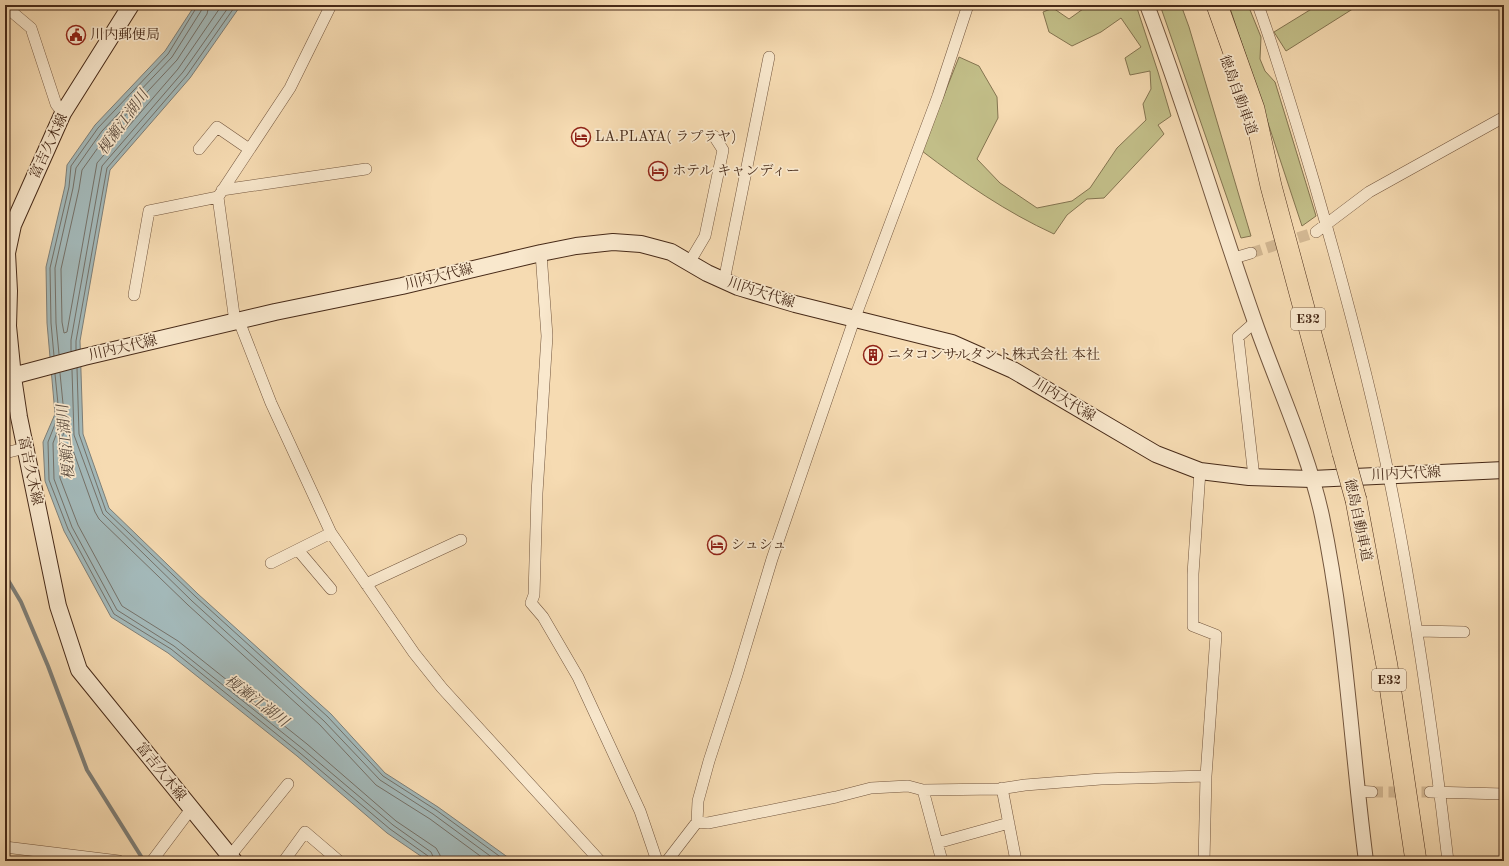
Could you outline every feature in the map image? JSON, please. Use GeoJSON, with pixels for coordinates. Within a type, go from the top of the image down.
{"type":"FeatureCollection","features":[{"type":"Feature","properties":{"kind":"highway","name":"徳島自動車道"},"geometry":{"type":"LineString","coordinates":[[1204,5],[1245,111],[1271,186]]}},
{"type":"Feature","properties":{"kind":"highway","name":"徳島自動車道"},"geometry":{"type":"LineString","coordinates":[[1217,5],[1254,109],[1271,186],[1356,500],[1387,666],[1416,861]]}},
{"type":"Feature","properties":{"kind":"main road","name":"富吉久木線"},"geometry":{"type":"LineString","coordinates":[[131,5],[64,113],[13,225],[7,253],[9,291],[9,378],[58,606],[79,670],[232,859]]}},
{"type":"Feature","properties":{"kind":"main road","name":"川内大代線"},"geometry":{"type":"LineString","coordinates":[[9,378],[84,357],[237,321],[402,286],[541,253],[576,246],[613,242],[641,244],[671,252],[738,288],[854,320],[952,343],[1013,370],[1156,454],[1200,471],[1254,477],[1312,479],[1504,470]]}},
{"type":"Feature","properties":{"kind":"street"},"geometry":{"type":"LineString","coordinates":[[331,5],[290,88],[220,194],[237,321],[271,403],[331,534],[414,653],[442,688],[600,861]]}},
{"type":"Feature","properties":{"kind":"street"},"geometry":{"type":"LineString","coordinates":[[667,861],[698,822],[698,801],[709,760],[737,675],[772,559],[854,320],[938,96],[968,5]]}},
{"type":"Feature","properties":{"kind":"street"},"geometry":{"type":"LineString","coordinates":[[1147,5],[1255,322],[1312,479],[1321,514],[1340,620],[1357,791],[1366,861]]}},
{"type":"Feature","properties":{"kind":"street"},"geometry":{"type":"LineString","coordinates":[[1258,5],[1278,60],[1326,226],[1367,380],[1389,475],[1418,631],[1435,793],[1448,861]]}},
{"type":"Feature","properties":{"kind":"street"},"geometry":{"type":"LineString","coordinates":[[5,6],[31,28],[56,104],[64,113]]}},
{"type":"Feature","properties":{"kind":"street"},"geometry":{"type":"LineString","coordinates":[[724,281],[769,57]]}},
{"type":"Feature","properties":{"kind":"street"},"geometry":{"type":"LineString","coordinates":[[1316,232],[1326,226],[1369,192],[1504,117]]}},
{"type":"Feature","properties":{"kind":"street"},"geometry":{"type":"LineString","coordinates":[[199,149],[217,127],[249,149]]}},
{"type":"Feature","properties":{"kind":"street"},"geometry":{"type":"LineString","coordinates":[[689,263],[705,236],[723,150],[714,136]]}},
{"type":"Feature","properties":{"kind":"street"},"geometry":{"type":"LineString","coordinates":[[134,295],[149,211],[220,194],[366,169]]}},
{"type":"Feature","properties":{"kind":"street"},"geometry":{"type":"LineString","coordinates":[[541,253],[547,336],[537,493],[534,595],[532,603],[543,617],[578,677],[640,811],[657,861]]}},
{"type":"Feature","properties":{"kind":"street"},"geometry":{"type":"LineString","coordinates":[[1234,258],[1251,253]]}},
{"type":"Feature","properties":{"kind":"street"},"geometry":{"type":"LineString","coordinates":[[1254,477],[1238,337],[1255,322]]}},
{"type":"Feature","properties":{"kind":"street"},"geometry":{"type":"LineString","coordinates":[[5,453],[25,448]]}},
{"type":"Feature","properties":{"kind":"street"},"geometry":{"type":"LineString","coordinates":[[1200,471],[1193,574],[1192,626],[1216,635],[1206,776],[1204,861]]}},
{"type":"Feature","properties":{"kind":"street"},"geometry":{"type":"LineString","coordinates":[[271,563],[331,534]]}},
{"type":"Feature","properties":{"kind":"street"},"geometry":{"type":"LineString","coordinates":[[366,584],[461,540]]}},
{"type":"Feature","properties":{"kind":"street"},"geometry":{"type":"LineString","coordinates":[[298,550],[330,589]]}},
{"type":"Feature","properties":{"kind":"street"},"geometry":{"type":"LineString","coordinates":[[1418,631],[1464,632]]}},
{"type":"Feature","properties":{"kind":"street"},"geometry":{"type":"LineString","coordinates":[[698,822],[713,822],[836,797],[871,788],[908,786],[923,790],[1002,788],[1101,779],[1206,776]]}},
{"type":"Feature","properties":{"kind":"street"},"geometry":{"type":"LineString","coordinates":[[232,859],[288,784]]}},
{"type":"Feature","properties":{"kind":"street"},"geometry":{"type":"LineString","coordinates":[[1002,788],[1016,861]]}},
{"type":"Feature","properties":{"kind":"street"},"geometry":{"type":"LineString","coordinates":[[923,790],[942,861]]}},
{"type":"Feature","properties":{"kind":"street"},"geometry":{"type":"LineString","coordinates":[[1357,791],[1372,792]]}},
{"type":"Feature","properties":{"kind":"street"},"geometry":{"type":"LineString","coordinates":[[1435,793],[1504,794]]}},
{"type":"Feature","properties":{"kind":"street"},"geometry":{"type":"LineString","coordinates":[[152,861],[191,809]]}},
{"type":"Feature","properties":{"kind":"street"},"geometry":{"type":"LineString","coordinates":[[937,844],[1009,823]]}},
{"type":"Feature","properties":{"kind":"street"},"geometry":{"type":"LineString","coordinates":[[284,861],[305,832],[339,861]]}},
{"type":"Feature","properties":{"kind":"street"},"geometry":{"type":"LineString","coordinates":[[5,846],[119,861]]}},
{"type":"Feature","properties":{"kind":"shaded area"},"geometry":{"type":"Polygon","coordinates":[[[1084,5],[1136,5],[1171,116],[1158,125],[1164,134],[1104,198],[1087,199],[1067,215],[1054,234],[1002,207],[922,151],[959,57],[979,66],[997,97],[998,118],[977,159],[1000,183],[1037,208],[1072,201],[1090,188],[1117,148],[1146,120],[1143,104],[1151,89],[1150,71],[1130,75],[1125,58],[1141,47],[1121,18],[1101,32],[1072,46],[1049,32],[1043,12],[1053,8],[1069,19],[1083,9],[1084,5]]]}},
{"type":"Feature","properties":{"kind":"shaded area"},"geometry":{"type":"Polygon","coordinates":[[[1160,5],[1181,5],[1189,27],[1251,236],[1241,238],[1160,5]]]}},
{"type":"Feature","properties":{"kind":"shaded area"},"geometry":{"type":"Polygon","coordinates":[[[1229,5],[1248,5],[1261,37],[1260,59],[1265,71],[1275,82],[1316,216],[1302,226],[1229,5]]]}},
{"type":"Feature","properties":{"kind":"shaded area"},"geometry":{"type":"Polygon","coordinates":[[[1318,5],[1359,5],[1286,51],[1274,32],[1318,5]]]}},
{"type":"Feature","properties":{"kind":"water","name":"榎瀬江湖川"},"geometry":{"type":"Polygon","coordinates":[[[195,5],[241,5],[190,78],[110,170],[80,341],[83,434],[109,508],[198,594],[331,714],[385,773],[438,807],[513,861],[428,861],[387,833],[297,756],[168,653],[111,617],[64,531],[45,481],[43,442],[55,414],[47,323],[46,267],[65,186],[67,165],[95,125],[165,51],[195,5]]]}},
{"type":"Feature","properties":{"kind":"waterway"},"geometry":{"type":"LineString","coordinates":[[5,575],[21,602],[48,666],[87,770],[144,861]]}},
{"type":"Feature","properties":{"kind":"tunnel"},"geometry":{"type":"LineString","coordinates":[[1251,253],[1316,232]]}},
{"type":"Feature","properties":{"kind":"tunnel"},"geometry":{"type":"LineString","coordinates":[[1372,792],[1430,792]]}},
{"type":"Feature","properties":{"kind":"place","name":"川内郵便局"},"geometry":{"type":"Point","coordinates":[76,35]}},
{"type":"Feature","properties":{"kind":"place","name":"LA.PLAYA( ラプラヤ)"},"geometry":{"type":"Point","coordinates":[581,137]}},
{"type":"Feature","properties":{"kind":"place","name":"ホテル キャンディー"},"geometry":{"type":"Point","coordinates":[658,171]}},
{"type":"Feature","properties":{"kind":"place","name":"ニタコンサルタント株式会社 本社"},"geometry":{"type":"Point","coordinates":[873,355]}},
{"type":"Feature","properties":{"kind":"place","name":"シュシュ"},"geometry":{"type":"Point","coordinates":[717,545]}}]}
